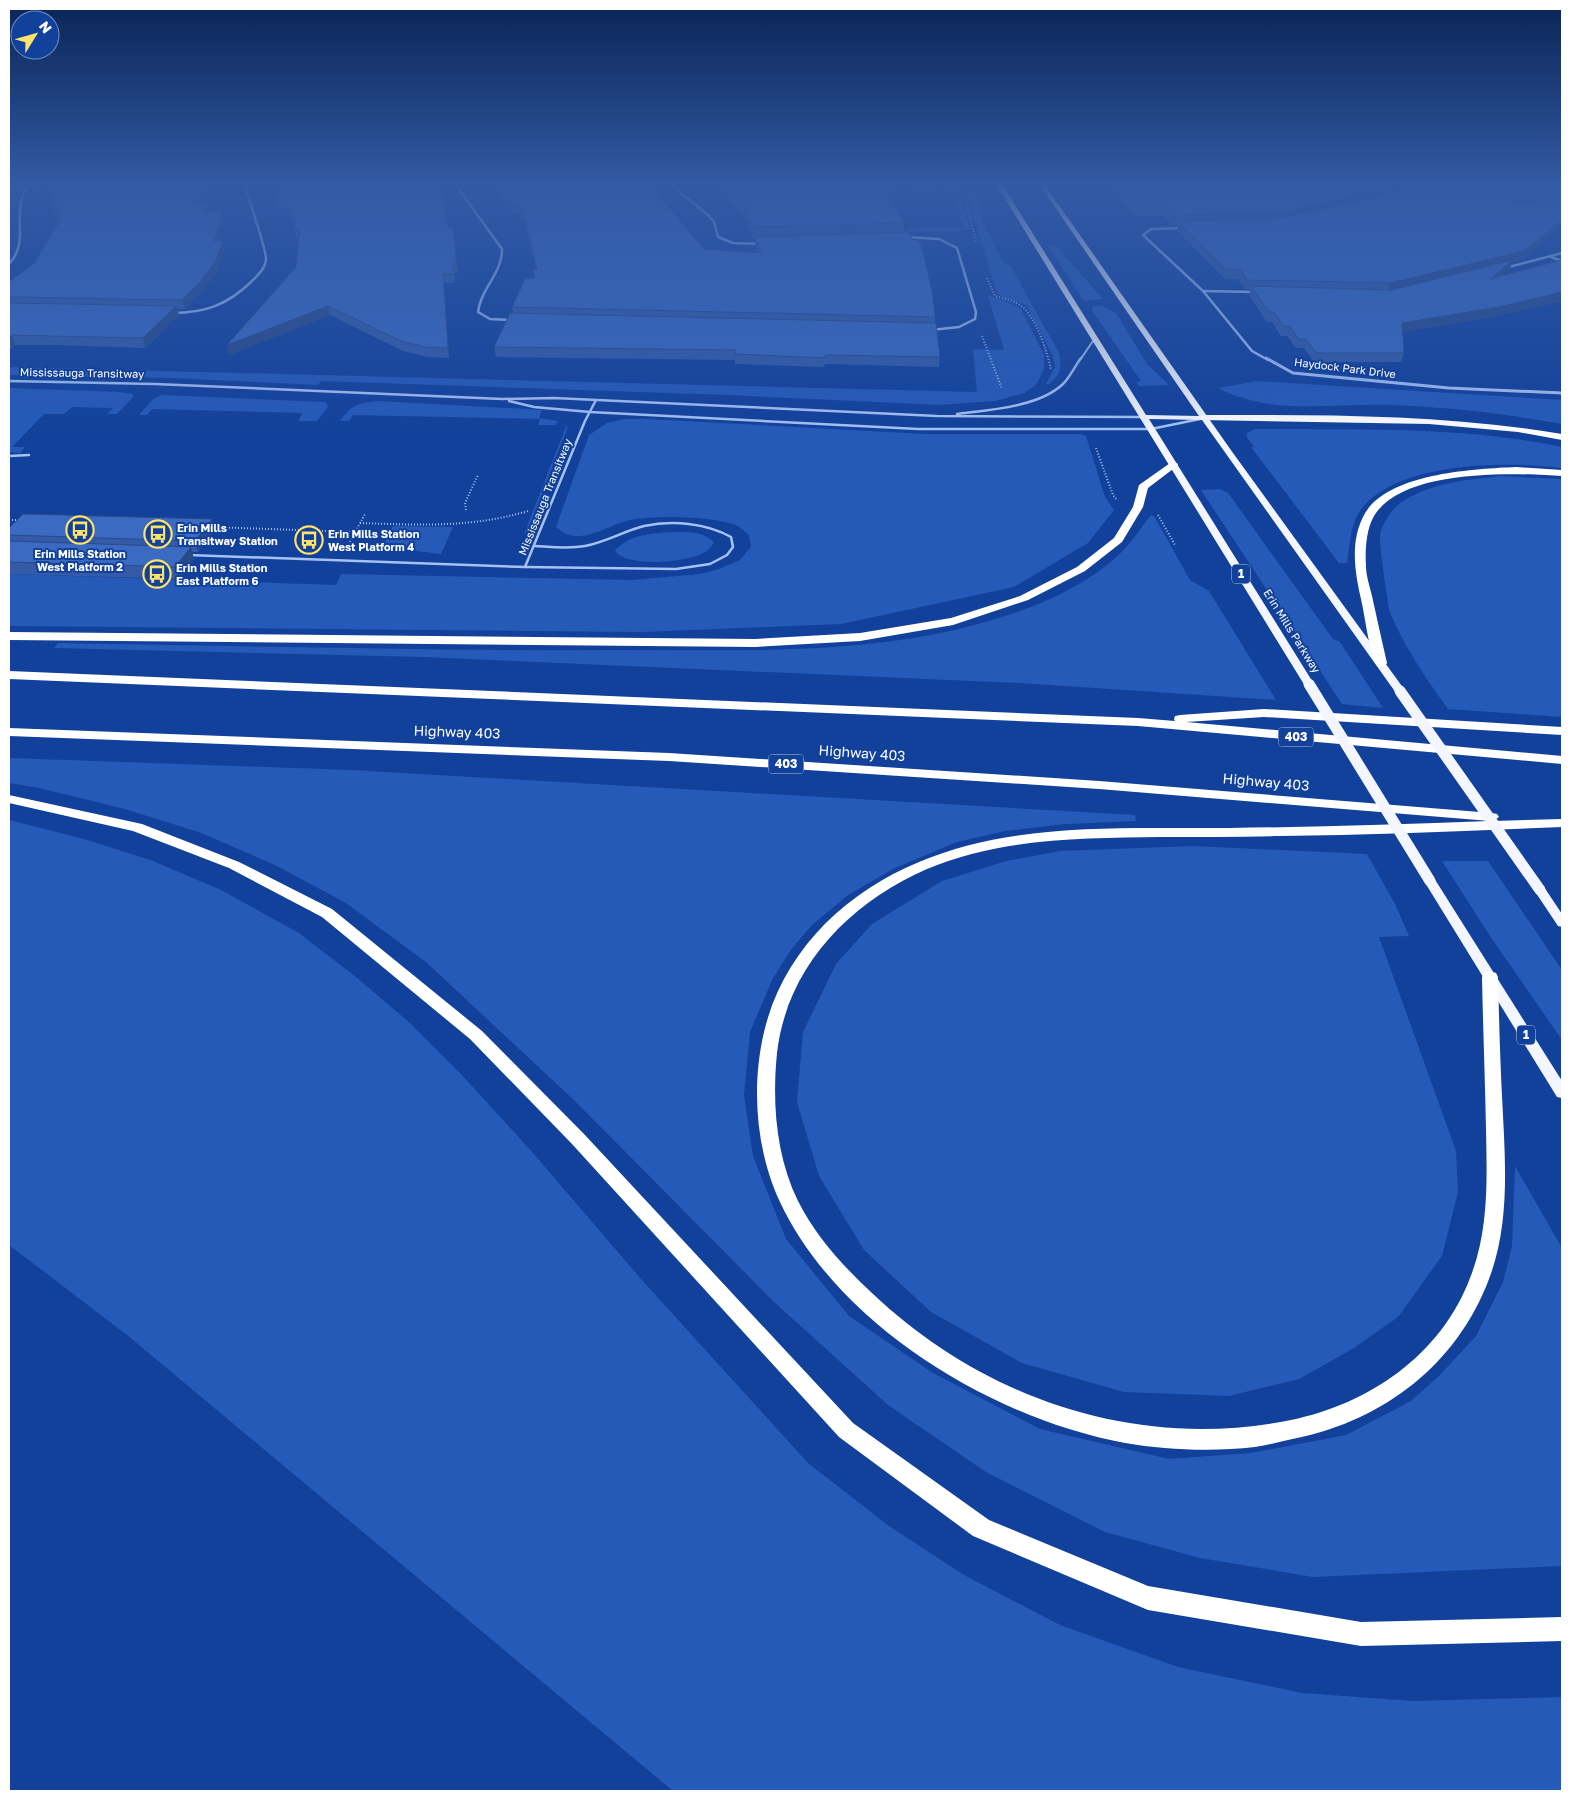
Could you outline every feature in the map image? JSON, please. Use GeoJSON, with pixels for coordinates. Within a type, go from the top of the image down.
{"type":"FeatureCollection","features":[{"type":"Feature","properties":{"kind":"highway"},"geometry":{"type":"LineString","coordinates":[[1204,418],[1417,419],[1488,425],[1562,437]]}},
{"type":"Feature","properties":{"kind":"highway"},"geometry":{"type":"LineString","coordinates":[[9,636],[755,643],[860,637],[953,621],[1024,598],[1081,569],[1118,540],[1138,507],[1143,487],[1172,464]]}},
{"type":"Feature","properties":{"kind":"highway"},"geometry":{"type":"LineString","coordinates":[[1381,663],[1360,567],[1364,530],[1369,515],[1383,500],[1410,486],[1439,477],[1471,472],[1504,470],[1562,473]]}},
{"type":"Feature","properties":{"kind":"highway","name":"403"},"geometry":{"type":"LineString","coordinates":[[9,675],[1138,722],[1562,760]]}},
{"type":"Feature","properties":{"kind":"highway"},"geometry":{"type":"LineString","coordinates":[[1138,722],[1264,713],[1562,731]]}},
{"type":"Feature","properties":{"kind":"highway","name":"Highway 403"},"geometry":{"type":"LineString","coordinates":[[9,732],[669,757],[1099,785],[1562,823]]}},
{"type":"Feature","properties":{"kind":"highway"},"geometry":{"type":"LineString","coordinates":[[9,799],[137,827],[234,865],[326,913],[476,1035],[578,1140],[846,1430],[981,1528],[1148,1598],[1168,1602],[1361,1634],[1562,1629]]}},
{"type":"Feature","properties":{"kind":"highway"},"geometry":{"type":"LineString","coordinates":[[1490,977],[1496,1177],[1494,1221],[1479,1280],[1462,1317],[1436,1352],[1403,1382],[1364,1406],[1334,1419],[1293,1431],[1249,1438],[1204,1441],[1156,1438],[1110,1430],[1063,1418],[1018,1401],[977,1380],[938,1358],[902,1333],[869,1305],[841,1275],[816,1247],[796,1216],[782,1186],[772,1155],[766,1085],[768,1058],[774,1021],[786,987],[805,956],[828,928],[856,904],[887,883],[922,866],[959,852],[998,842],[1040,836],[1292,832],[1562,823]]}},
{"type":"Feature","properties":{"kind":"main road","name":"Erin Mills Parkway"},"geometry":{"type":"LineString","coordinates":[[1051,268],[1562,1093]]}},
{"type":"Feature","properties":{"kind":"main road"},"geometry":{"type":"LineString","coordinates":[[1100,268],[1204,418],[1381,663],[1562,923]]}},
{"type":"Feature","properties":{"kind":"main road"},"geometry":{"type":"LineString","coordinates":[[1144,417],[1204,418]]}},
{"type":"Feature","properties":{"kind":"street"},"geometry":{"type":"LineString","coordinates":[[167,313],[193,312],[222,306],[236,298],[264,268]]}},
{"type":"Feature","properties":{"kind":"street"},"geometry":{"type":"LineString","coordinates":[[500,268],[481,300],[478,312],[490,319],[516,320]]}},
{"type":"Feature","properties":{"kind":"street"},"geometry":{"type":"LineString","coordinates":[[930,330],[951,329],[968,324],[975,319],[976,312],[963,268]]}},
{"type":"Feature","properties":{"kind":"street","name":"Haydock Park Drive"},"geometry":{"type":"LineString","coordinates":[[1178,268],[1203,291],[1252,351],[1293,373],[1449,388],[1562,394]]}},
{"type":"Feature","properties":{"kind":"street"},"geometry":{"type":"LineString","coordinates":[[1501,269],[1505,268]]}},
{"type":"Feature","properties":{"kind":"street"},"geometry":{"type":"LineString","coordinates":[[1203,291],[1263,292]]}},
{"type":"Feature","properties":{"kind":"lane"},"geometry":{"type":"LineString","coordinates":[[937,416],[995,409],[1037,399],[1064,383],[1095,338]]}},
{"type":"Feature","properties":{"kind":"lane","name":"Mississauga Transitway"},"geometry":{"type":"LineString","coordinates":[[9,380],[155,384],[502,400]]}},
{"type":"Feature","properties":{"kind":"lane"},"geometry":{"type":"LineString","coordinates":[[502,400],[554,398],[937,416],[1144,417]]}},
{"type":"Feature","properties":{"kind":"lane"},"geometry":{"type":"LineString","coordinates":[[502,400],[534,407],[590,412],[918,428],[1151,429],[1204,418]]}},
{"type":"Feature","properties":{"kind":"lane","name":"Mississauga Transitway"},"geometry":{"type":"LineString","coordinates":[[184,555],[525,567],[596,400]]}},
{"type":"Feature","properties":{"kind":"lane"},"geometry":{"type":"LineString","coordinates":[[9,456],[29,456]]}},
{"type":"Feature","properties":{"kind":"lane"},"geometry":{"type":"LineString","coordinates":[[525,567],[676,569],[710,564],[727,556],[733,547],[731,537],[720,529],[700,525],[674,524],[646,526],[592,544],[556,548],[535,546]]}},
{"type":"Feature","properties":{"kind":"path"},"geometry":{"type":"LineString","coordinates":[[987,277],[995,296],[1016,303],[1026,310],[1049,355],[1052,370]]}},
{"type":"Feature","properties":{"kind":"path"},"geometry":{"type":"LineString","coordinates":[[968,324],[983,337],[1002,391]]}},
{"type":"Feature","properties":{"kind":"path"},"geometry":{"type":"LineString","coordinates":[[1094,441],[1113,495],[1121,503]]}},
{"type":"Feature","properties":{"kind":"path"},"geometry":{"type":"LineString","coordinates":[[466,510],[465,503],[478,475]]}},
{"type":"Feature","properties":{"kind":"path"},"geometry":{"type":"LineString","coordinates":[[360,523],[461,526],[486,523],[530,510]]}},
{"type":"Feature","properties":{"kind":"path"},"geometry":{"type":"LineString","coordinates":[[1155,510],[1175,545]]}},
{"type":"Feature","properties":{"kind":"path"},"geometry":{"type":"LineString","coordinates":[[349,544],[365,514]]}},
{"type":"Feature","properties":{"kind":"path"},"geometry":{"type":"LineString","coordinates":[[9,520],[28,520]]}},
{"type":"Feature","properties":{"kind":"path"},"geometry":{"type":"LineString","coordinates":[[207,527],[356,532]]}},
{"type":"Feature","properties":{"kind":"shaded area"},"geometry":{"type":"Polygon","coordinates":[[[989,268],[1012,268],[1059,353],[1060,370],[1049,384],[1046,384],[1055,367],[1053,356],[1026,305],[1002,297],[997,293],[989,268]]]}},
{"type":"Feature","properties":{"kind":"shaded area"},"geometry":{"type":"Polygon","coordinates":[[[1063,268],[1075,268],[1103,299],[1084,301],[1063,268]]]}},
{"type":"Feature","properties":{"kind":"shaded area"},"geometry":{"type":"Polygon","coordinates":[[[988,295],[1021,309],[1044,355],[1044,369],[1036,385],[1024,393],[995,401],[939,405],[727,395],[321,381],[318,385],[172,378],[9,375],[9,367],[977,392],[973,349],[1004,350],[988,295]]]}},
{"type":"Feature","properties":{"kind":"shaded area"},"geometry":{"type":"Polygon","coordinates":[[[1092,306],[1102,306],[1116,313],[1147,364],[1169,385],[1139,386],[1136,382],[1141,381],[1093,312],[1092,306]]]}},
{"type":"Feature","properties":{"kind":"shaded area"},"geometry":{"type":"Polygon","coordinates":[[[1257,381],[1562,400],[1562,424],[1499,414],[1434,407],[1281,405],[1239,397],[1218,388],[1257,381]]]}},
{"type":"Feature","properties":{"kind":"shaded area"},"geometry":{"type":"Polygon","coordinates":[[[9,388],[119,392],[133,394],[133,397],[117,414],[107,414],[113,408],[72,407],[64,414],[44,414],[12,447],[25,447],[20,453],[9,452],[9,388]]]}},
{"type":"Feature","properties":{"kind":"shaded area"},"geometry":{"type":"Polygon","coordinates":[[[162,395],[326,402],[328,407],[317,421],[298,421],[303,413],[152,409],[147,415],[139,415],[153,399],[162,395]]]}},
{"type":"Feature","properties":{"kind":"shaded area"},"geometry":{"type":"Polygon","coordinates":[[[379,401],[542,410],[539,418],[558,421],[556,425],[538,425],[540,419],[353,415],[349,421],[340,421],[356,405],[379,401]]]}},
{"type":"Feature","properties":{"kind":"shaded area"},"geometry":{"type":"Polygon","coordinates":[[[625,419],[926,434],[1080,434],[1086,436],[1105,497],[1114,510],[1088,543],[1014,587],[841,624],[641,632],[9,626],[9,574],[336,585],[341,574],[632,580],[700,574],[719,569],[740,560],[751,547],[749,535],[735,525],[723,521],[682,517],[641,518],[583,536],[565,533],[556,527],[589,435],[607,423],[625,419]]]}},
{"type":"Feature","properties":{"kind":"shaded area"},"geometry":{"type":"Polygon","coordinates":[[[567,424],[567,429],[528,530],[524,534],[567,424]]]}},
{"type":"Feature","properties":{"kind":"shaded area"},"geometry":{"type":"Polygon","coordinates":[[[1256,429],[1448,432],[1486,435],[1562,447],[1562,468],[1485,465],[1427,473],[1402,481],[1379,492],[1362,508],[1353,527],[1347,563],[1339,563],[1251,447],[1254,447],[1246,436],[1248,432],[1256,429]]]}},
{"type":"Feature","properties":{"kind":"shaded area"},"geometry":{"type":"Polygon","coordinates":[[[1500,476],[1562,479],[1562,717],[1448,709],[1410,652],[1391,615],[1382,562],[1380,536],[1383,525],[1392,511],[1405,500],[1428,489],[1451,483],[1500,476]]]}},
{"type":"Feature","properties":{"kind":"shaded area"},"geometry":{"type":"Polygon","coordinates":[[[1220,489],[1228,493],[1333,639],[1340,642],[1383,708],[1342,704],[1201,490],[1220,489]]]}},
{"type":"Feature","properties":{"kind":"shaded area"},"geometry":{"type":"Polygon","coordinates":[[[1151,515],[1154,516],[1190,580],[1209,591],[1276,700],[1019,683],[423,657],[54,648],[58,643],[414,649],[770,650],[865,644],[959,629],[1021,611],[1054,597],[1086,580],[1115,558],[1151,515]]]}},
{"type":"Feature","properties":{"kind":"shaded area"},"geometry":{"type":"Polygon","coordinates":[[[393,526],[453,527],[441,554],[382,547],[393,526]]]}},
{"type":"Feature","properties":{"kind":"shaded area"},"geometry":{"type":"Polygon","coordinates":[[[678,532],[701,534],[714,542],[708,550],[698,555],[673,561],[645,562],[632,560],[615,551],[621,545],[636,537],[678,532]]]}},
{"type":"Feature","properties":{"kind":"shaded area"},"geometry":{"type":"Polygon","coordinates":[[[9,758],[351,770],[1135,815],[1136,821],[1066,824],[1005,831],[957,842],[895,868],[848,895],[811,926],[790,951],[772,980],[750,1032],[744,1095],[753,1156],[786,1239],[849,1316],[933,1373],[1040,1429],[1169,1459],[1251,1453],[1346,1435],[1411,1401],[1439,1376],[1476,1336],[1503,1282],[1512,1246],[1515,1166],[1562,1248],[1562,1566],[1313,1577],[1200,1558],[1105,1532],[986,1472],[888,1405],[774,1302],[575,1101],[427,963],[346,903],[277,866],[199,832],[121,808],[39,788],[9,783],[9,758]]]}},
{"type":"Feature","properties":{"kind":"shaded area"},"geometry":{"type":"Polygon","coordinates":[[[9,820],[84,839],[153,861],[221,890],[299,933],[356,977],[410,1023],[460,1073],[533,1153],[641,1279],[808,1463],[889,1526],[964,1575],[1060,1625],[1178,1667],[1302,1693],[1413,1701],[1562,1697],[1562,1791],[673,1791],[127,1335],[9,1245],[9,820]]]}},
{"type":"Feature","properties":{"kind":"shaded area"},"geometry":{"type":"Polygon","coordinates":[[[1193,846],[1367,854],[1395,904],[1409,936],[1379,937],[1456,1151],[1458,1192],[1442,1256],[1398,1317],[1354,1348],[1299,1379],[1229,1396],[1124,1392],[1022,1363],[931,1312],[864,1250],[819,1176],[797,1102],[803,1032],[836,964],[872,924],[942,881],[1006,861],[1060,851],[1193,846]]]}},
{"type":"Feature","properties":{"kind":"shaded area"},"geometry":{"type":"Polygon","coordinates":[[[1442,861],[1488,861],[1562,970],[1562,1040],[1490,936],[1442,861]]]}},
{"type":"Feature","properties":{"kind":"building"},"geometry":{"type":"Polygon","coordinates":[[[28,268],[211,268],[201,279],[203,279],[182,300],[9,297],[9,282],[28,268]]]}},
{"type":"Feature","properties":{"kind":"building"},"geometry":{"type":"Polygon","coordinates":[[[295,268],[453,268],[453,274],[443,274],[448,348],[425,347],[401,341],[328,306],[227,345],[295,268]]]}},
{"type":"Feature","properties":{"kind":"building"},"geometry":{"type":"Polygon","coordinates":[[[927,268],[935,317],[512,307],[525,279],[535,278],[533,269],[927,268]]]}},
{"type":"Feature","properties":{"kind":"building"},"geometry":{"type":"Polygon","coordinates":[[[1225,268],[1453,268],[1390,283],[1247,280],[1240,269],[1227,270],[1225,268]]]}},
{"type":"Feature","properties":{"kind":"building"},"geometry":{"type":"Polygon","coordinates":[[[1480,268],[1503,268],[1490,279],[1532,268],[1562,268],[1562,292],[1499,307],[1402,323],[1404,353],[1316,353],[1306,339],[1298,339],[1290,326],[1283,326],[1274,312],[1269,312],[1251,286],[1391,290],[1480,268]]]}},
{"type":"Feature","properties":{"kind":"building"},"geometry":{"type":"Polygon","coordinates":[[[9,303],[176,306],[143,338],[12,335],[9,338],[9,303]]]}},
{"type":"Feature","properties":{"kind":"building"},"geometry":{"type":"Polygon","coordinates":[[[510,313],[936,323],[940,357],[825,355],[825,358],[735,354],[736,350],[494,347],[510,313]]]}},
{"type":"Feature","properties":{"kind":"building"},"geometry":{"type":"Polygon","coordinates":[[[23,514],[212,519],[195,541],[9,535],[9,528],[23,514]]]}},
{"type":"Feature","properties":{"kind":"building"},"geometry":{"type":"Polygon","coordinates":[[[9,541],[191,547],[175,567],[9,562],[9,541]]]}},
{"type":"Feature","properties":{"kind":"place","name":"Erin Mills Station West Platform 2"},"geometry":{"type":"Point","coordinates":[80,530]}},
{"type":"Feature","properties":{"kind":"place","name":"Erin Mills Transitway Station"},"geometry":{"type":"Point","coordinates":[158,534]}},
{"type":"Feature","properties":{"kind":"place","name":"Erin Mills Station West Platform 4"},"geometry":{"type":"Point","coordinates":[309,540]}},
{"type":"Feature","properties":{"kind":"place","name":"Erin Mills Station East Platform 6"},"geometry":{"type":"Point","coordinates":[157,574]}}]}
